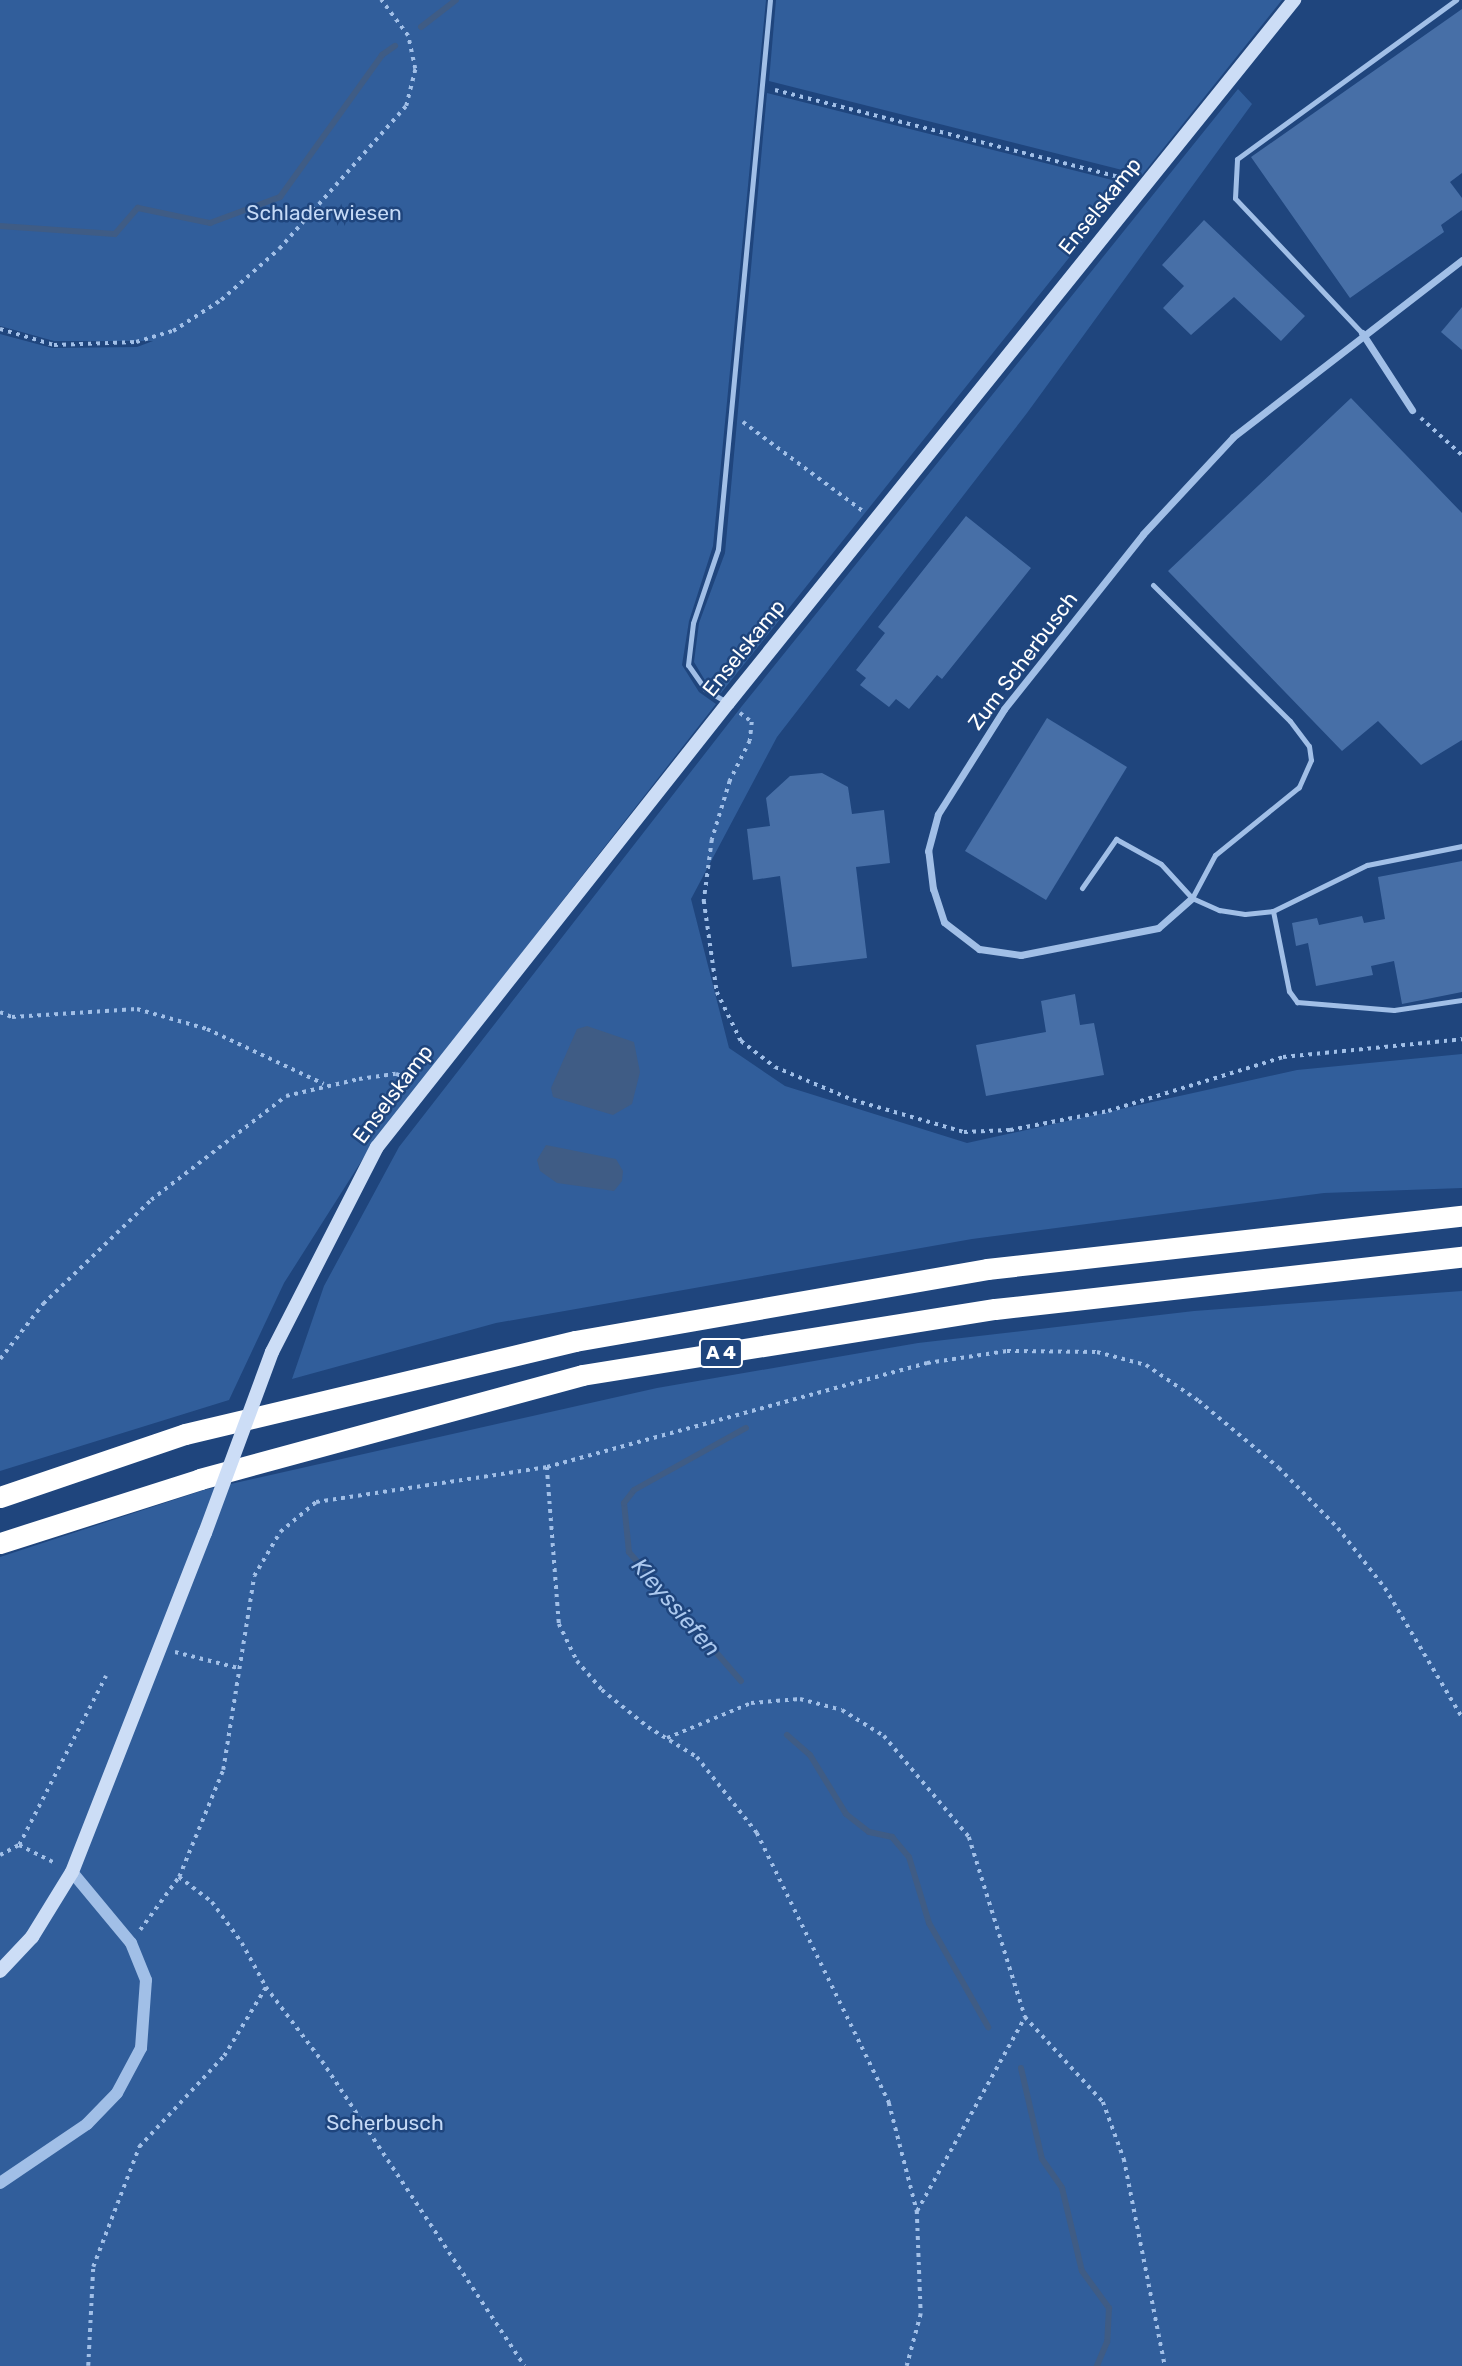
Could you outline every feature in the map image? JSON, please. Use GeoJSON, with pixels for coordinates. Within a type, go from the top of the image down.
{"type":"FeatureCollection","features":[{"type":"Feature","properties":{"kind":"highway","name":"A 4"},"geometry":{"type":"LineString","coordinates":[[0,1497],[185,1434],[575,1341],[986,1269],[1462,1216]]}},
{"type":"Feature","properties":{"kind":"highway","name":"A 4"},"geometry":{"type":"LineString","coordinates":[[0,1543],[200,1479],[582,1375],[995,1309],[1462,1257]]}},
{"type":"Feature","properties":{"kind":"main road","name":"Enselskamp"},"geometry":{"type":"LineString","coordinates":[[0,1971],[32,1937],[72,1872],[162,1649],[272,1352],[377,1147],[875,519],[1294,0]]}},
{"type":"Feature","properties":{"kind":"street","name":"Zum Scherbusch"},"geometry":{"type":"LineString","coordinates":[[1192,898],[1158,928],[1021,956],[979,950],[944,922],[933,889],[928,851],[938,814],[1004,709],[1143,534],[1233,437],[1363,333],[1462,260]]}},
{"type":"Feature","properties":{"kind":"street"},"geometry":{"type":"LineString","coordinates":[[1363,333],[1412,410]]}},
{"type":"Feature","properties":{"kind":"street"},"geometry":{"type":"LineString","coordinates":[[0,2183],[87,2124],[132,2070],[142,2038],[146,1980],[131,1943],[72,1872]]}},
{"type":"Feature","properties":{"kind":"lane"},"geometry":{"type":"LineString","coordinates":[[728,703],[705,689],[688,665],[692,624],[718,549],[770,0]]}},
{"type":"Feature","properties":{"kind":"lane"},"geometry":{"type":"LineString","coordinates":[[1363,333],[1236,198],[1237,159],[1456,0]]}},
{"type":"Feature","properties":{"kind":"lane"},"geometry":{"type":"LineString","coordinates":[[1153,585],[1290,720],[1309,746],[1311,760],[1308,775],[1299,787],[1215,855],[1192,898]]}},
{"type":"Feature","properties":{"kind":"lane"},"geometry":{"type":"LineString","coordinates":[[1082,888],[1116,839],[1161,864],[1192,898],[1219,911],[1245,914],[1273,911],[1367,865],[1462,846]]}},
{"type":"Feature","properties":{"kind":"lane"},"geometry":{"type":"LineString","coordinates":[[1273,911],[1289,991],[1297,1002],[1394,1010],[1462,1000]]}},
{"type":"Feature","properties":{"kind":"path"},"geometry":{"type":"LineString","coordinates":[[0,329],[54,345],[136,342],[173,331],[221,300],[279,248],[406,106],[415,69],[408,36],[381,0]]}},
{"type":"Feature","properties":{"kind":"path"},"geometry":{"type":"LineString","coordinates":[[763,87],[1146,183]]}},
{"type":"Feature","properties":{"kind":"path"},"geometry":{"type":"LineString","coordinates":[[1412,410],[1462,455]]}},
{"type":"Feature","properties":{"kind":"path"},"geometry":{"type":"LineString","coordinates":[[730,412],[875,519]]}},
{"type":"Feature","properties":{"kind":"path"},"geometry":{"type":"LineString","coordinates":[[728,703],[752,722],[750,741],[730,781],[712,841],[704,901],[717,992],[741,1041],[775,1067],[853,1100],[964,1132],[1010,1130],[1108,1111],[1283,1057],[1462,1039]]}},
{"type":"Feature","properties":{"kind":"path"},"geometry":{"type":"LineString","coordinates":[[0,1012],[12,1017],[137,1009],[207,1029],[326,1084]]}},
{"type":"Feature","properties":{"kind":"path"},"geometry":{"type":"LineString","coordinates":[[0,1359],[43,1304],[151,1200],[286,1096],[326,1084],[396,1074],[425,1085]]}},
{"type":"Feature","properties":{"kind":"path"},"geometry":{"type":"LineString","coordinates":[[131,1943],[179,1877],[223,1770],[237,1668],[254,1576],[280,1532],[316,1502],[547,1467],[927,1363],[1007,1351],[1097,1352],[1146,1365],[1199,1401],[1279,1468],[1338,1528],[1385,1588],[1462,1717]]}},
{"type":"Feature","properties":{"kind":"path"},"geometry":{"type":"LineString","coordinates":[[547,1467],[559,1624],[577,1661],[602,1690],[697,1757],[757,1833],[889,2103],[917,2211],[922,2314],[907,2366]]}},
{"type":"Feature","properties":{"kind":"path"},"geometry":{"type":"LineString","coordinates":[[162,1649],[237,1668]]}},
{"type":"Feature","properties":{"kind":"path"},"geometry":{"type":"LineString","coordinates":[[0,1855],[19,1845],[106,1676]]}},
{"type":"Feature","properties":{"kind":"path"},"geometry":{"type":"LineString","coordinates":[[667,1738],[751,1703],[800,1699],[842,1710],[884,1736],[969,1837],[1025,2017],[1103,2102],[1124,2159],[1165,2366]]}},
{"type":"Feature","properties":{"kind":"path"},"geometry":{"type":"LineString","coordinates":[[19,1845],[72,1872]]}},
{"type":"Feature","properties":{"kind":"path"},"geometry":{"type":"LineString","coordinates":[[179,1877],[212,1902],[266,1987],[322,2061],[525,2366]]}},
{"type":"Feature","properties":{"kind":"path"},"geometry":{"type":"LineString","coordinates":[[88,2366],[93,2267],[139,2147],[225,2056],[266,1987]]}},
{"type":"Feature","properties":{"kind":"path"},"geometry":{"type":"LineString","coordinates":[[917,2211],[1025,2017]]}},
{"type":"Feature","properties":{"kind":"green space","name":"Schladerwiesen"},"geometry":{"type":"Polygon","coordinates":[[[0,0],[766,0],[713,546],[689,621],[682,665],[699,692],[716,704],[371,1146],[284,1283],[229,1400],[0,1471],[0,334],[52,348],[137,347],[153,341],[54,341],[0,326],[0,0]]]}},
{"type":"Feature","properties":{"kind":"green space"},"geometry":{"type":"Polygon","coordinates":[[[776,0],[1282,0],[1142,175],[769,81],[776,0]]]}},
{"type":"Feature","properties":{"kind":"green space"},"geometry":{"type":"Polygon","coordinates":[[[1238,89],[1252,104],[1027,413],[777,737],[691,899],[729,1048],[785,1086],[967,1143],[1297,1070],[1462,1054],[1462,1188],[1324,1193],[972,1239],[496,1323],[292,1379],[324,1286],[399,1147],[742,706],[1238,89]]]}},
{"type":"Feature","properties":{"kind":"green space"},"geometry":{"type":"Polygon","coordinates":[[[767,93],[1128,184],[721,693],[706,682],[694,662],[699,623],[725,553],[767,93]]]}},
{"type":"Feature","properties":{"kind":"green space","name":"Scherbusch"},"geometry":{"type":"Polygon","coordinates":[[[1462,1291],[1462,2366],[0,2366],[0,1557],[204,1490],[657,1388],[918,1343],[1194,1311],[1462,1291]]]}},
{"type":"Feature","properties":{"kind":"shaded area"},"geometry":{"type":"Polygon","coordinates":[[[587,1026],[634,1042],[640,1072],[632,1104],[613,1115],[553,1097],[551,1088],[577,1029],[587,1026]]]}},
{"type":"Feature","properties":{"kind":"shaded area"},"geometry":{"type":"Polygon","coordinates":[[[546,1145],[616,1159],[623,1171],[622,1181],[614,1191],[557,1183],[540,1171],[537,1160],[546,1145]]]}},
{"type":"Feature","properties":{"kind":"building"},"geometry":{"type":"Polygon","coordinates":[[[1462,9],[1462,173],[1450,182],[1462,198],[1462,210],[1441,225],[1444,232],[1350,298],[1251,157],[1462,9]]]}},
{"type":"Feature","properties":{"kind":"building"},"geometry":{"type":"Polygon","coordinates":[[[1204,220],[1305,316],[1281,341],[1234,297],[1191,335],[1163,308],[1184,286],[1162,265],[1204,220]]]}},
{"type":"Feature","properties":{"kind":"building"},"geometry":{"type":"Polygon","coordinates":[[[1462,307],[1462,350],[1441,332],[1462,307]]]}},
{"type":"Feature","properties":{"kind":"building"},"geometry":{"type":"Polygon","coordinates":[[[1351,398],[1462,513],[1462,740],[1421,765],[1378,721],[1342,751],[1168,571],[1351,398]]]}},
{"type":"Feature","properties":{"kind":"building"},"geometry":{"type":"Polygon","coordinates":[[[966,516],[1031,568],[942,679],[937,675],[909,709],[896,699],[889,707],[860,685],[866,678],[856,670],[885,633],[878,627],[966,516]]]}},
{"type":"Feature","properties":{"kind":"building"},"geometry":{"type":"Polygon","coordinates":[[[1047,718],[1127,767],[1046,900],[965,851],[1047,718]]]}},
{"type":"Feature","properties":{"kind":"building"},"geometry":{"type":"Polygon","coordinates":[[[822,773],[848,787],[852,814],[884,810],[890,863],[856,867],[867,958],[792,967],[780,876],[753,880],[747,829],[770,826],[766,798],[790,776],[822,773]]]}},
{"type":"Feature","properties":{"kind":"building"},"geometry":{"type":"Polygon","coordinates":[[[1462,861],[1462,992],[1402,1004],[1394,961],[1371,966],[1373,975],[1316,986],[1308,943],[1296,946],[1292,923],[1317,918],[1319,925],[1362,916],[1364,923],[1385,919],[1378,877],[1462,861]]]}},
{"type":"Feature","properties":{"kind":"building"},"geometry":{"type":"Polygon","coordinates":[[[1075,994],[1080,1025],[1094,1023],[1104,1075],[986,1096],[976,1045],[1046,1032],[1041,1001],[1075,994]]]}},
{"type":"Feature","properties":{"kind":"waterway"},"geometry":{"type":"LineString","coordinates":[[421,27],[456,0]]}},
{"type":"Feature","properties":{"kind":"waterway"},"geometry":{"type":"LineString","coordinates":[[0,226],[115,234],[138,208],[210,223],[280,197],[382,55],[395,46]]}},
{"type":"Feature","properties":{"kind":"waterway","name":"Kleyssiefen"},"geometry":{"type":"LineString","coordinates":[[741,1681],[629,1552],[624,1503],[634,1490],[746,1428]]}},
{"type":"Feature","properties":{"kind":"waterway","name":"Kleyssiefen"},"geometry":{"type":"LineString","coordinates":[[787,1735],[810,1755],[846,1814],[869,1832],[892,1837],[909,1857],[929,1923],[988,2027]]}},
{"type":"Feature","properties":{"kind":"waterway","name":"Kleyssiefen"},"geometry":{"type":"LineString","coordinates":[[1021,2068],[1042,2159],[1062,2188],[1082,2271],[1109,2308],[1107,2342],[1097,2366]]}}]}
